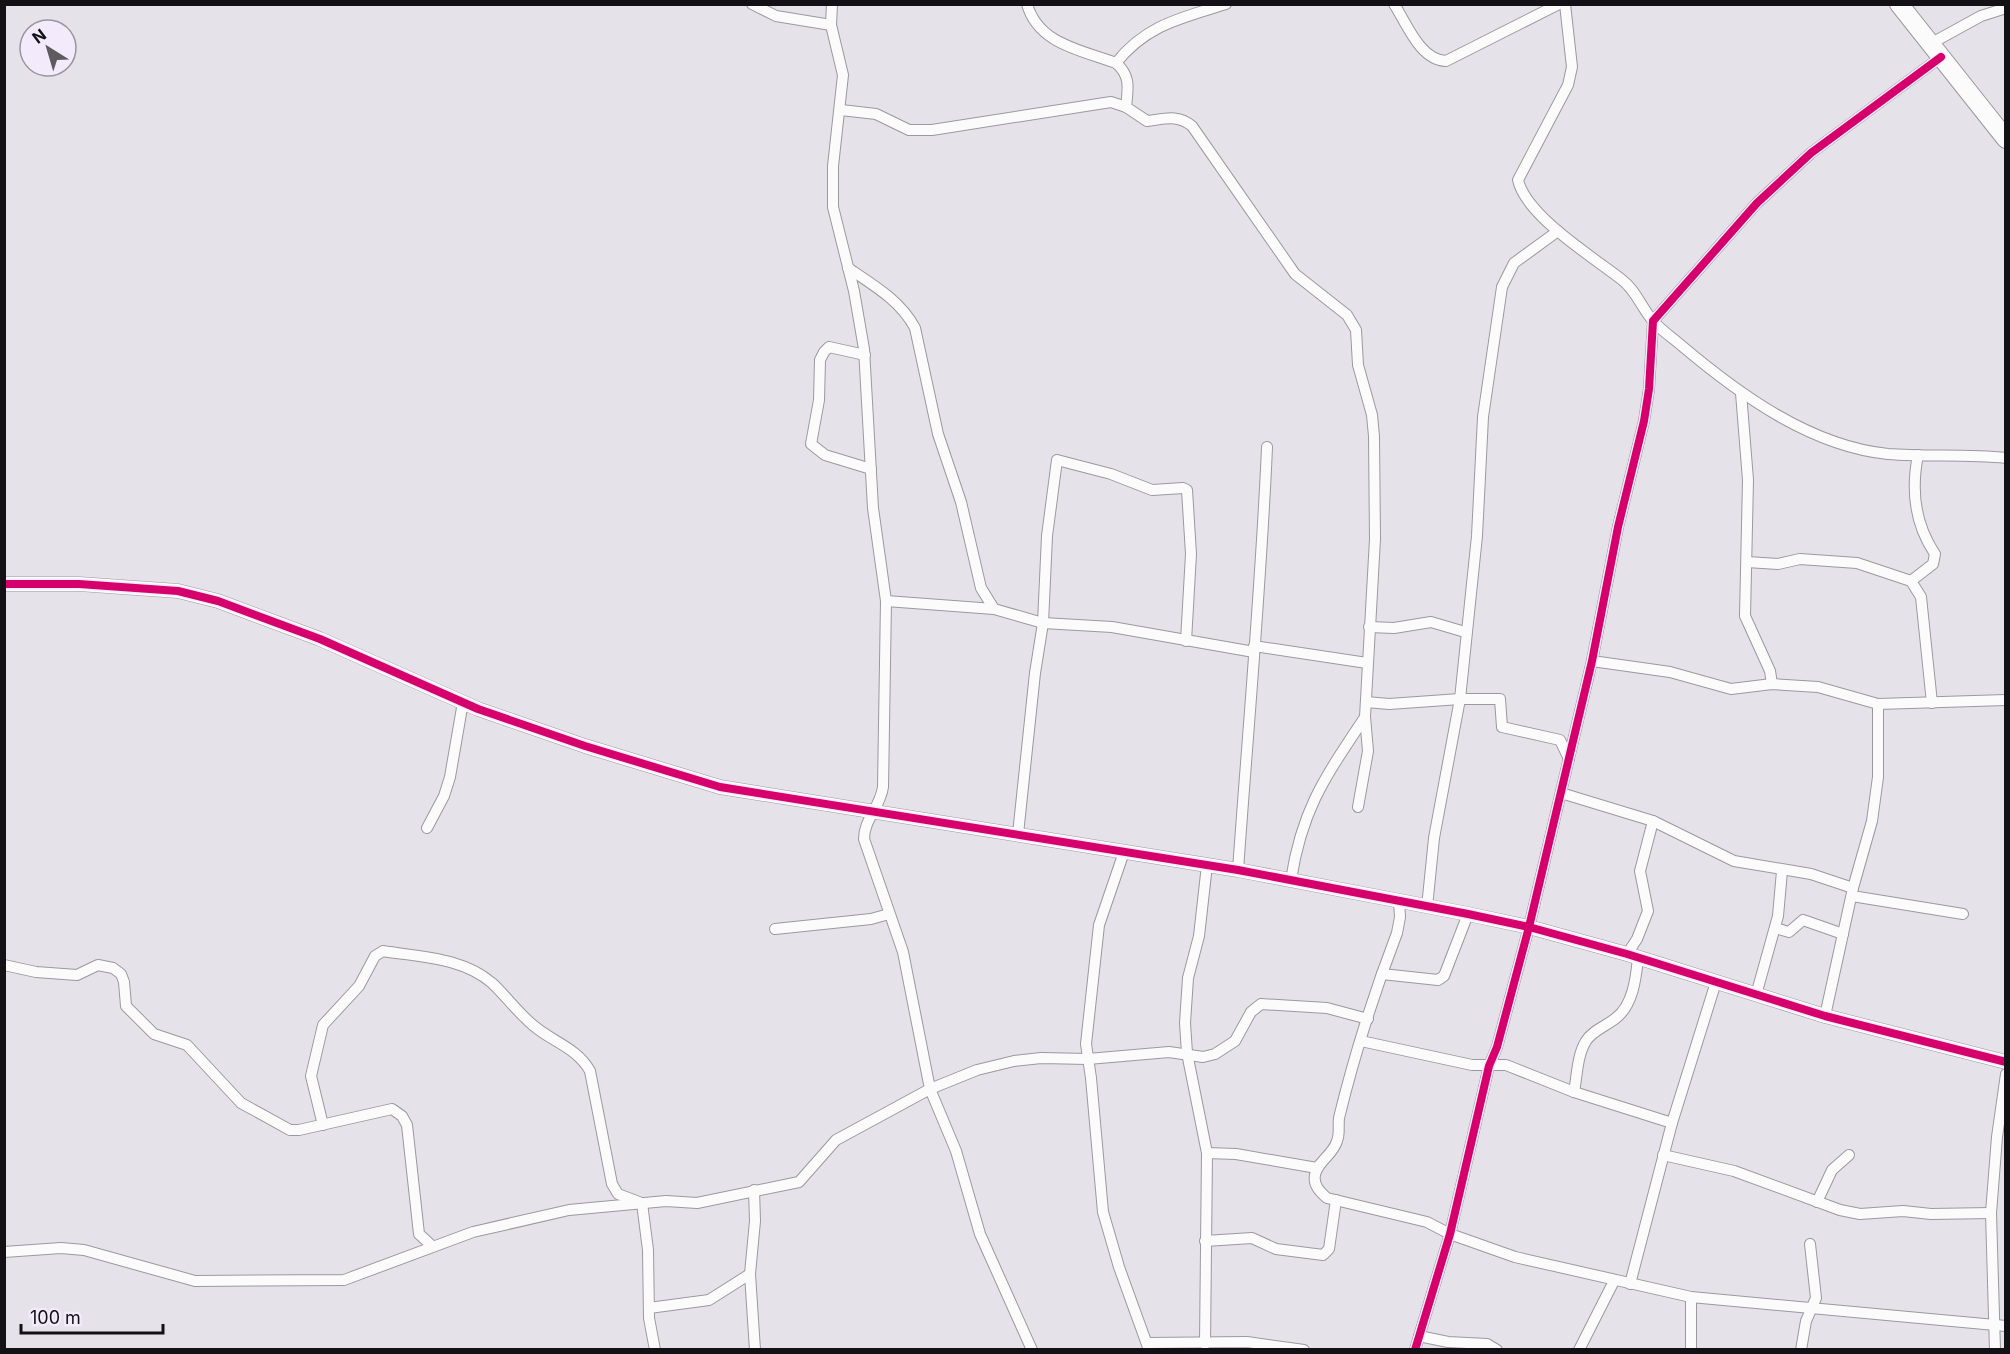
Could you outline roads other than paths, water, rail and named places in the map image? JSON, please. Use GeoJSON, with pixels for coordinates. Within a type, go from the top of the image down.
{"type":"FeatureCollection","features":[{"type":"Feature","properties":{"kind":"main road"},"geometry":{"type":"LineString","coordinates":[[1899,4],[2006,139]]}},
{"type":"Feature","properties":{"kind":"street"},"geometry":{"type":"LineString","coordinates":[[752,4],[776,16],[831,25]]}},
{"type":"Feature","properties":{"kind":"street"},"geometry":{"type":"LineString","coordinates":[[832,4],[831,25],[843,75],[832,188],[835,221],[854,291],[865,355],[873,508],[886,602],[883,787],[876,811],[864,826],[864,839],[908,972],[930,1089],[956,1151],[980,1234],[1032,1350]]}},
{"type":"Feature","properties":{"kind":"street"},"geometry":{"type":"LineString","coordinates":[[1028,4],[1032,20],[1049,38],[1116,63],[1129,79],[1126,107]]}},
{"type":"Feature","properties":{"kind":"street"},"geometry":{"type":"LineString","coordinates":[[1116,63],[1130,45],[1150,30],[1226,4]]}},
{"type":"Feature","properties":{"kind":"street"},"geometry":{"type":"LineString","coordinates":[[1394,4],[1424,51],[1435,61],[1446,61],[1559,4]]}},
{"type":"Feature","properties":{"kind":"street"},"geometry":{"type":"LineString","coordinates":[[1565,4],[1572,67],[1568,85],[1518,180],[1526,196],[1544,219],[1633,288],[1653,321],[1741,393],[1835,442],[1879,452],[1918,455],[1970,454],[2006,458]]}},
{"type":"Feature","properties":{"kind":"street"},"geometry":{"type":"LineString","coordinates":[[1415,1350],[1450,1234],[1489,1066],[1497,1047],[1529,927],[1592,661],[1618,527],[1644,421],[1649,389],[1653,321],[1757,203],[1811,153],[1981,16],[2006,8]]}},
{"type":"Feature","properties":{"kind":"street"},"geometry":{"type":"LineString","coordinates":[[840,110],[876,114],[909,130],[932,130],[1111,102],[1126,107],[1148,121],[1176,117],[1192,126],[1295,274],[1338,307],[1352,321],[1356,330],[1358,364],[1372,415],[1374,436],[1375,539],[1365,717],[1368,751],[1358,807]]}},
{"type":"Feature","properties":{"kind":"street"},"geometry":{"type":"LineString","coordinates":[[1426,907],[1434,838],[1460,699],[1476,536],[1483,417],[1502,287],[1514,264],[1558,231]]}},
{"type":"Feature","properties":{"kind":"street"},"geometry":{"type":"LineString","coordinates":[[848,268],[900,306],[915,328],[938,434],[961,502],[981,588],[994,609]]}},
{"type":"Feature","properties":{"kind":"street"},"geometry":{"type":"LineString","coordinates":[[854,291],[866,281]]}},
{"type":"Feature","properties":{"kind":"street"},"geometry":{"type":"LineString","coordinates":[[865,355],[829,347],[824,352],[820,360],[819,400],[811,444],[825,455],[871,469]]}},
{"type":"Feature","properties":{"kind":"street"},"geometry":{"type":"LineString","coordinates":[[1741,393],[1748,480],[1745,616],[1770,671],[1772,684]]}},
{"type":"Feature","properties":{"kind":"street"},"geometry":{"type":"LineString","coordinates":[[1238,870],[1254,649],[1260,605],[1267,447]]}},
{"type":"Feature","properties":{"kind":"street"},"geometry":{"type":"LineString","coordinates":[[1911,581],[1933,564],[1935,554],[1923,536],[1916,510],[1913,489],[1918,455]]}},
{"type":"Feature","properties":{"kind":"street"},"geometry":{"type":"LineString","coordinates":[[1018,834],[1033,684],[1043,624],[1047,536],[1055,464],[1062,459],[1152,490],[1183,488],[1187,490],[1191,554],[1186,641]]}},
{"type":"Feature","properties":{"kind":"street"},"geometry":{"type":"LineString","coordinates":[[1747,562],[1778,564],[1800,559],[1857,563],[1911,581],[1922,597],[1929,651],[1932,703]]}},
{"type":"Feature","properties":{"kind":"street"},"geometry":{"type":"LineString","coordinates":[[4,584],[79,584],[167,591],[218,601],[330,643],[463,702],[585,746],[720,787],[1238,870],[1529,927],[1633,956],[1825,1016],[2006,1062]]}},
{"type":"Feature","properties":{"kind":"street"},"geometry":{"type":"LineString","coordinates":[[886,602],[994,609],[1043,624],[1113,627],[1186,641],[1367,663]]}},
{"type":"Feature","properties":{"kind":"street"},"geometry":{"type":"LineString","coordinates":[[1369,627],[1395,628],[1431,622],[1465,632]]}},
{"type":"Feature","properties":{"kind":"street"},"geometry":{"type":"LineString","coordinates":[[1592,661],[1670,672],[1731,689],[1772,684],[1818,687],[1878,704],[2006,700]]}},
{"type":"Feature","properties":{"kind":"street"},"geometry":{"type":"LineString","coordinates":[[1366,702],[1500,699],[1502,727],[1560,740],[1569,759]]}},
{"type":"Feature","properties":{"kind":"street"},"geometry":{"type":"LineString","coordinates":[[427,828],[444,796],[450,777],[463,702]]}},
{"type":"Feature","properties":{"kind":"street"},"geometry":{"type":"LineString","coordinates":[[1443,702],[1458,713]]}},
{"type":"Feature","properties":{"kind":"street"},"geometry":{"type":"LineString","coordinates":[[1825,1016],[1852,892],[1868,837],[1876,798],[1878,704]]}},
{"type":"Feature","properties":{"kind":"street"},"geometry":{"type":"LineString","coordinates":[[1291,880],[1296,849],[1311,802],[1365,717]]}},
{"type":"Feature","properties":{"kind":"street"},"geometry":{"type":"LineString","coordinates":[[1561,793],[1653,821],[1721,856],[1782,871],[1811,874],[1852,892],[1964,914]]}},
{"type":"Feature","properties":{"kind":"street"},"geometry":{"type":"LineString","coordinates":[[1574,1092],[1583,1046],[1591,1035],[1618,1017],[1626,1006],[1636,982],[1633,956],[1648,911],[1640,871],[1653,821]]}},
{"type":"Feature","properties":{"kind":"street"},"geometry":{"type":"LineString","coordinates":[[1124,852],[1099,925],[1086,1044],[1103,1212],[1119,1268],[1148,1346],[1254,1343],[1304,1350]]}},
{"type":"Feature","properties":{"kind":"street"},"geometry":{"type":"LineString","coordinates":[[1205,1344],[1207,1153],[1187,1053],[1188,978],[1199,936],[1207,865]]}},
{"type":"Feature","properties":{"kind":"street"},"geometry":{"type":"LineString","coordinates":[[1756,995],[1775,928],[1782,871]]}},
{"type":"Feature","properties":{"kind":"street"},"geometry":{"type":"LineString","coordinates":[[1399,901],[1400,917],[1397,933],[1361,1041],[1339,1120],[1338,1141],[1329,1158],[1317,1168],[1314,1178],[1317,1187],[1327,1198],[1427,1222],[1450,1234],[1515,1257],[1692,1298],[2000,1326]]}},
{"type":"Feature","properties":{"kind":"street"},"geometry":{"type":"LineString","coordinates":[[774,929],[871,919],[889,914]]}},
{"type":"Feature","properties":{"kind":"street"},"geometry":{"type":"LineString","coordinates":[[1382,974],[1438,980],[1444,976],[1468,914]]}},
{"type":"Feature","properties":{"kind":"street"},"geometry":{"type":"LineString","coordinates":[[1775,928],[1789,932],[1803,920],[1843,934]]}},
{"type":"Feature","properties":{"kind":"street"},"geometry":{"type":"LineString","coordinates":[[323,1125],[311,1076],[323,1024],[358,986],[375,957],[383,951],[453,962],[490,981],[534,1026],[578,1054],[585,1062],[590,1071],[612,1184],[618,1194],[642,1203]]}},
{"type":"Feature","properties":{"kind":"street"},"geometry":{"type":"LineString","coordinates":[[4,965],[36,972],[77,975],[98,965],[113,968],[121,974],[124,982],[126,1006],[154,1034],[187,1045],[241,1103],[290,1130],[392,1109],[402,1116],[407,1125],[419,1234],[432,1246]]}},
{"type":"Feature","properties":{"kind":"street"},"geometry":{"type":"LineString","coordinates":[[1629,1284],[1672,1123],[1716,982]]}},
{"type":"Feature","properties":{"kind":"street"},"geometry":{"type":"LineString","coordinates":[[4,1252],[84,1250],[195,1281],[344,1280],[473,1232],[569,1210],[642,1203],[697,1203],[799,1182],[836,1140],[930,1089],[977,1070],[1014,1061],[1041,1058],[1088,1059],[1187,1053],[1203,1057],[1224,1050],[1234,1041],[1251,1012],[1261,1004],[1327,1008],[1368,1019]]}},
{"type":"Feature","properties":{"kind":"street"},"geometry":{"type":"LineString","coordinates":[[1361,1041],[1472,1065],[1506,1065],[1574,1092],[1672,1123]]}},
{"type":"Feature","properties":{"kind":"street"},"geometry":{"type":"LineString","coordinates":[[1995,1350],[2000,1326],[1991,1213],[1997,1137],[2006,1074]]}},
{"type":"Feature","properties":{"kind":"street"},"geometry":{"type":"LineString","coordinates":[[1207,1153],[1236,1154],[1317,1168]]}},
{"type":"Feature","properties":{"kind":"street"},"geometry":{"type":"LineString","coordinates":[[1663,1155],[1734,1171],[1817,1202],[1860,1214],[1903,1211],[1931,1214],[1991,1213]]}},
{"type":"Feature","properties":{"kind":"street"},"geometry":{"type":"LineString","coordinates":[[1817,1202],[1832,1170],[1849,1155]]}},
{"type":"Feature","properties":{"kind":"street"},"geometry":{"type":"LineString","coordinates":[[754,1190],[755,1221],[750,1274],[755,1350]]}},
{"type":"Feature","properties":{"kind":"street"},"geometry":{"type":"LineString","coordinates":[[1205,1241],[1252,1238],[1276,1249],[1323,1255],[1329,1249],[1336,1200]]}},
{"type":"Feature","properties":{"kind":"street"},"geometry":{"type":"LineString","coordinates":[[642,1203],[648,1250],[649,1308],[655,1350]]}},
{"type":"Feature","properties":{"kind":"street"},"geometry":{"type":"LineString","coordinates":[[1801,1350],[1804,1328],[1816,1298],[1810,1244]]}},
{"type":"Feature","properties":{"kind":"street"},"geometry":{"type":"LineString","coordinates":[[649,1308],[709,1300],[750,1274]]}},
{"type":"Feature","properties":{"kind":"street"},"geometry":{"type":"LineString","coordinates":[[1579,1350],[1614,1281]]}},
{"type":"Feature","properties":{"kind":"street"},"geometry":{"type":"LineString","coordinates":[[1691,1350],[1692,1298]]}},
{"type":"Feature","properties":{"kind":"street"},"geometry":{"type":"LineString","coordinates":[[1419,1336],[1448,1342],[1487,1344],[1497,1350]]}}]}
